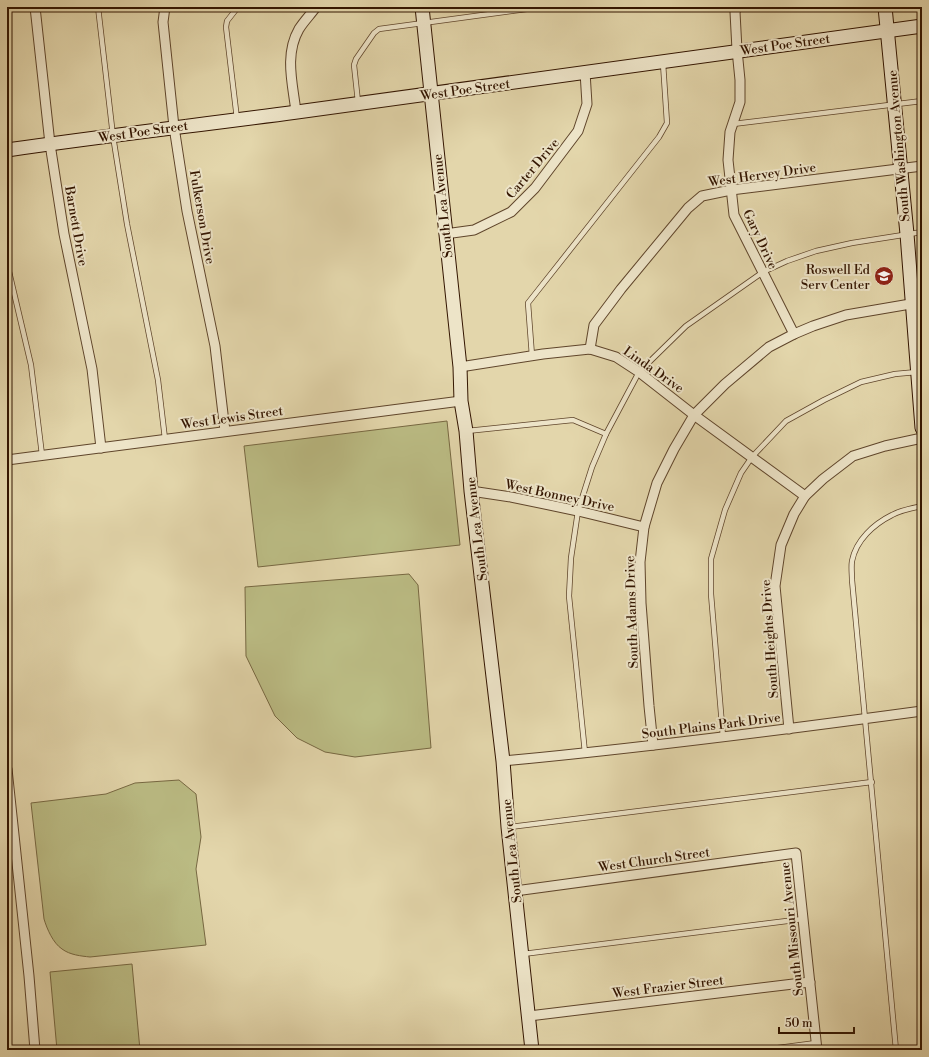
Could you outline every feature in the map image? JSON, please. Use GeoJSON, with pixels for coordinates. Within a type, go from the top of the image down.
{"type":"FeatureCollection","features":[{"type":"Feature","properties":{"kind":"street","name":"Barnett Drive"},"geometry":{"type":"LineString","coordinates":[[35,7],[50,144],[64,234],[92,369],[101,448]]}},
{"type":"Feature","properties":{"kind":"street","name":"Fulkerson Drive"},"geometry":{"type":"LineString","coordinates":[[165,7],[163,22],[174,127],[187,211],[214,346],[225,431]]}},
{"type":"Feature","properties":{"kind":"street"},"geometry":{"type":"LineString","coordinates":[[296,112],[290,62],[291,51],[299,29],[316,7]]}},
{"type":"Feature","properties":{"kind":"street","name":"South Lea Avenue"},"geometry":{"type":"LineString","coordinates":[[422,7],[460,367],[461,401],[466,431],[471,492],[503,761],[508,827],[532,1050]]}},
{"type":"Feature","properties":{"kind":"street","name":"Gary Drive"},"geometry":{"type":"LineString","coordinates":[[737,7],[735,12],[740,80],[740,102],[730,132],[728,160],[734,215],[794,334]]}},
{"type":"Feature","properties":{"kind":"street","name":"South Washington Avenue"},"geometry":{"type":"LineString","coordinates":[[885,7],[907,234],[917,302],[922,428]]}},
{"type":"Feature","properties":{"kind":"street","name":"West Poe Street"},"geometry":{"type":"LineString","coordinates":[[7,150],[922,26]]}},
{"type":"Feature","properties":{"kind":"street","name":"Carter Drive"},"geometry":{"type":"LineString","coordinates":[[445,234],[474,230],[511,212],[535,188],[578,131],[587,104],[585,72]]}},
{"type":"Feature","properties":{"kind":"street","name":"West Hervey Drive"},"geometry":{"type":"LineString","coordinates":[[590,349],[594,325],[688,208],[702,196],[731,190],[922,166]]}},
{"type":"Feature","properties":{"kind":"street","name":"South Adams Drive"},"geometry":{"type":"LineString","coordinates":[[653,745],[641,603],[640,562],[644,527],[657,483],[674,449],[694,415],[725,384],[769,347],[794,334],[846,315],[917,302]]}},
{"type":"Feature","properties":{"kind":"street","name":"Linda Drive"},"geometry":{"type":"LineString","coordinates":[[460,367],[590,349],[616,357],[639,372],[694,415],[805,496]]}},
{"type":"Feature","properties":{"kind":"street","name":"West Lewis Street"},"geometry":{"type":"LineString","coordinates":[[7,460],[461,401]]}},
{"type":"Feature","properties":{"kind":"street","name":"South Heights Drive"},"geometry":{"type":"LineString","coordinates":[[789,728],[776,586],[781,545],[794,514],[805,496],[823,479],[853,456],[885,446],[922,438]]}},
{"type":"Feature","properties":{"kind":"street","name":"West Bonney Drive"},"geometry":{"type":"LineString","coordinates":[[471,492],[511,497],[644,527]]}},
{"type":"Feature","properties":{"kind":"street","name":"South Plains Park Drive"},"geometry":{"type":"LineString","coordinates":[[503,761],[585,754],[922,711]]}},
{"type":"Feature","properties":{"kind":"street"},"geometry":{"type":"LineString","coordinates":[[7,769],[35,1050]]}},
{"type":"Feature","properties":{"kind":"street","name":"West Church Street"},"geometry":{"type":"LineString","coordinates":[[515,891],[796,853]]}},
{"type":"Feature","properties":{"kind":"street","name":"South Missouri Avenue"},"geometry":{"type":"LineString","coordinates":[[796,853],[816,1047]]}},
{"type":"Feature","properties":{"kind":"street","name":"West Frazier Street"},"geometry":{"type":"LineString","coordinates":[[529,1016],[810,982]]}},
{"type":"Feature","properties":{"kind":"lane"},"geometry":{"type":"LineString","coordinates":[[98,7],[113,136],[127,224],[158,380],[165,440]]}},
{"type":"Feature","properties":{"kind":"lane"},"geometry":{"type":"LineString","coordinates":[[237,119],[226,27],[227,21],[238,7]]}},
{"type":"Feature","properties":{"kind":"lane"},"geometry":{"type":"LineString","coordinates":[[358,103],[354,65],[356,59],[374,32],[379,29],[542,7]]}},
{"type":"Feature","properties":{"kind":"lane"},"geometry":{"type":"LineString","coordinates":[[532,356],[528,303],[659,137],[668,123],[663,61]]}},
{"type":"Feature","properties":{"kind":"lane"},"geometry":{"type":"LineString","coordinates":[[732,124],[922,101]]}},
{"type":"Feature","properties":{"kind":"lane"},"geometry":{"type":"LineString","coordinates":[[585,754],[569,596],[571,558],[578,511],[592,467],[606,434],[639,372],[686,326],[762,272],[816,251],[852,243],[922,232]]}},
{"type":"Feature","properties":{"kind":"lane"},"geometry":{"type":"LineString","coordinates":[[7,263],[31,365],[42,455]]}},
{"type":"Feature","properties":{"kind":"lane"},"geometry":{"type":"LineString","coordinates":[[723,737],[711,594],[711,559],[725,510],[741,473],[752,457],[786,421],[861,382],[895,374],[920,371]]}},
{"type":"Feature","properties":{"kind":"lane"},"geometry":{"type":"LineString","coordinates":[[466,431],[573,420],[606,434]]}},
{"type":"Feature","properties":{"kind":"lane"},"geometry":{"type":"LineString","coordinates":[[896,1050],[852,580],[852,561],[857,547],[864,536],[877,524],[893,514],[922,506]]}},
{"type":"Feature","properties":{"kind":"lane"},"geometry":{"type":"LineString","coordinates":[[508,827],[872,782]]}},
{"type":"Feature","properties":{"kind":"lane"},"geometry":{"type":"LineString","coordinates":[[522,954],[803,919]]}},
{"type":"Feature","properties":{"kind":"lane"},"geometry":{"type":"LineString","coordinates":[[762,1050],[816,1047]]}},
{"type":"Feature","properties":{"kind":"green space"},"geometry":{"type":"Polygon","coordinates":[[[447,421],[460,545],[258,567],[244,446],[447,421]]]}},
{"type":"Feature","properties":{"kind":"green space"},"geometry":{"type":"Polygon","coordinates":[[[409,574],[418,585],[431,748],[355,757],[325,752],[297,738],[275,716],[246,656],[245,587],[409,574]]]}},
{"type":"Feature","properties":{"kind":"green space"},"geometry":{"type":"Polygon","coordinates":[[[179,780],[196,794],[201,837],[196,869],[206,945],[90,957],[72,954],[62,949],[53,940],[44,919],[31,803],[106,794],[135,783],[179,780]]]}},
{"type":"Feature","properties":{"kind":"green space"},"geometry":{"type":"Polygon","coordinates":[[[132,964],[140,1050],[57,1050],[50,972],[132,964]]]}},
{"type":"Feature","properties":{"kind":"place","name":"Roswell Ed Serv Center"},"geometry":{"type":"Point","coordinates":[884,276]}}]}
